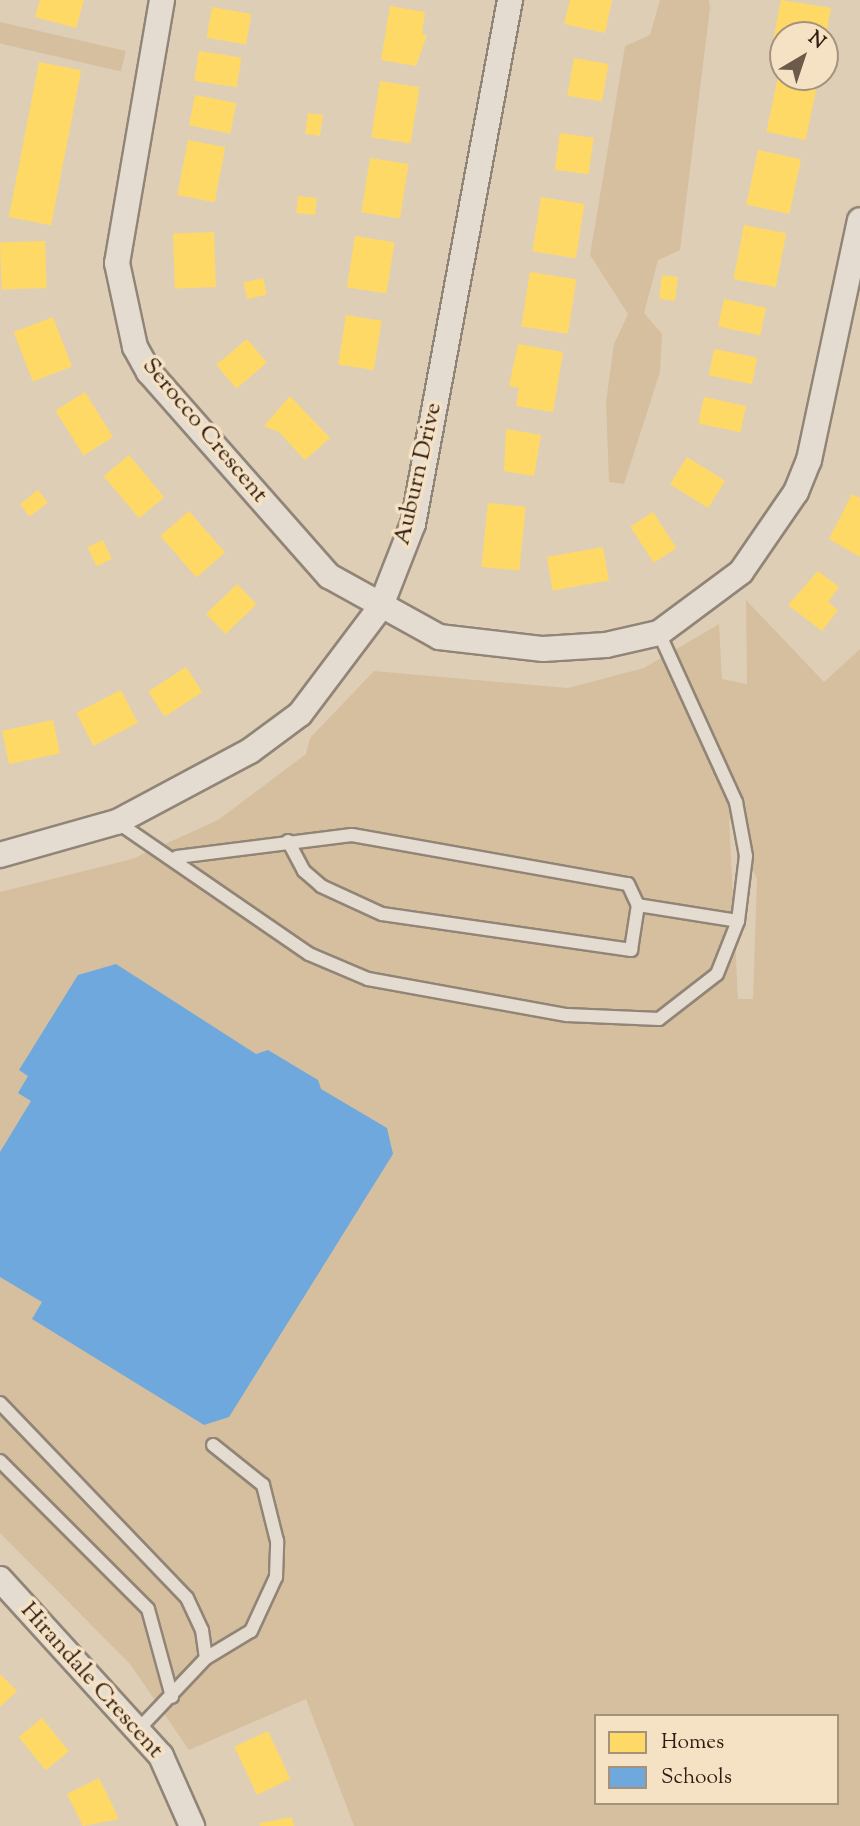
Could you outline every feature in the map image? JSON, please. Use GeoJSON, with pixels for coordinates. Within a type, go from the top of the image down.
{"type":"FeatureCollection","features":[{"type":"Feature","properties":{"kind":"street","name":"Serocco Crescent"},"geometry":{"type":"LineString","coordinates":[[162,0],[117,263],[128,329],[149,372],[329,576],[380,608],[439,637],[485,645],[606,645],[659,633]]}},
{"type":"Feature","properties":{"kind":"street","name":"Auburn Drive"},"geometry":{"type":"LineString","coordinates":[[0,855],[117,822],[201,782],[300,714],[380,608],[413,524],[510,0]]}},
{"type":"Feature","properties":{"kind":"street"},"geometry":{"type":"LineString","coordinates":[[659,633],[741,572],[796,492],[817,427],[860,220]]}},
{"type":"Feature","properties":{"kind":"street","name":"Hirandale Crescent"},"geometry":{"type":"LineString","coordinates":[[0,1579],[161,1756],[192,1826]]}},
{"type":"Feature","properties":{"kind":"lane"},"geometry":{"type":"LineString","coordinates":[[117,822],[177,857],[220,898],[309,954],[368,979],[626,1022],[659,1019],[690,1000],[717,974],[738,921],[746,856],[736,802],[659,633]]}},
{"type":"Feature","properties":{"kind":"lane"},"geometry":{"type":"LineString","coordinates":[[177,857],[288,841],[352,835],[614,881],[628,884],[638,905],[631,950],[382,914],[321,886],[304,871],[288,841]]}},
{"type":"Feature","properties":{"kind":"lane"},"geometry":{"type":"LineString","coordinates":[[638,905],[738,921]]}},
{"type":"Feature","properties":{"kind":"lane"},"geometry":{"type":"LineString","coordinates":[[0,1403],[187,1598],[206,1658]]}},
{"type":"Feature","properties":{"kind":"lane"},"geometry":{"type":"LineString","coordinates":[[138,1730],[206,1658],[251,1631],[276,1577],[277,1541],[263,1485],[213,1445]]}},
{"type":"Feature","properties":{"kind":"lane"},"geometry":{"type":"LineString","coordinates":[[0,1461],[148,1608],[172,1697]]}},
{"type":"Feature","properties":{"kind":"shaded area"},"geometry":{"type":"Polygon","coordinates":[[[660,0],[709,0],[710,8],[680,250],[658,260],[644,313],[662,334],[660,372],[624,484],[609,482],[606,402],[614,344],[628,314],[590,255],[625,46],[650,35],[660,0]]]}},
{"type":"Feature","properties":{"kind":"shaded area"},"geometry":{"type":"Polygon","coordinates":[[[0,22],[126,51],[121,71],[0,44],[0,22]]]}},
{"type":"Feature","properties":{"kind":"shaded area"},"geometry":{"type":"Polygon","coordinates":[[[746,600],[824,682],[860,649],[860,1826],[354,1826],[306,1699],[189,1750],[130,1664],[0,1533],[0,892],[132,859],[218,820],[306,754],[310,738],[374,671],[568,688],[644,668],[719,624],[722,679],[747,684],[746,600]],[[729,818],[738,999],[753,999],[757,879],[729,818]]]}},
{"type":"Feature","properties":{"kind":"building: Homes"},"geometry":{"type":"Polygon","coordinates":[[[40,0],[84,0],[76,28],[35,17],[40,0]]]}},
{"type":"Feature","properties":{"kind":"building: Homes"},"geometry":{"type":"Polygon","coordinates":[[[570,0],[612,0],[605,33],[564,24],[570,0]]]}},
{"type":"Feature","properties":{"kind":"building: Homes"},"geometry":{"type":"Polygon","coordinates":[[[781,0],[831,8],[829,21],[777,21],[781,0]]]}},
{"type":"Feature","properties":{"kind":"building: Homes"},"geometry":{"type":"Polygon","coordinates":[[[390,6],[425,12],[422,34],[427,35],[416,66],[381,60],[390,6]]]}},
{"type":"Feature","properties":{"kind":"building: Homes"},"geometry":{"type":"Polygon","coordinates":[[[212,7],[251,14],[246,44],[207,38],[212,7]]]}},
{"type":"Feature","properties":{"kind":"building: Homes"},"geometry":{"type":"Polygon","coordinates":[[[199,51],[241,58],[237,87],[194,81],[199,51]]]}},
{"type":"Feature","properties":{"kind":"building: Homes"},"geometry":{"type":"Polygon","coordinates":[[[574,58],[608,64],[602,102],[567,95],[574,58]]]}},
{"type":"Feature","properties":{"kind":"building: Homes"},"geometry":{"type":"Polygon","coordinates":[[[39,62],[81,70],[51,225],[9,217],[39,62]]]}},
{"type":"Feature","properties":{"kind":"building: Homes"},"geometry":{"type":"Polygon","coordinates":[[[380,81],[420,87],[411,144],[371,137],[380,81]]]}},
{"type":"Feature","properties":{"kind":"building: Homes"},"geometry":{"type":"Polygon","coordinates":[[[775,91],[816,91],[805,140],[766,132],[775,91]]]}},
{"type":"Feature","properties":{"kind":"building: Homes"},"geometry":{"type":"Polygon","coordinates":[[[195,95],[236,103],[230,133],[189,125],[195,95]]]}},
{"type":"Feature","properties":{"kind":"building: Homes"},"geometry":{"type":"Polygon","coordinates":[[[308,113],[323,115],[320,136],[305,134],[308,113]]]}},
{"type":"Feature","properties":{"kind":"building: Homes"},"geometry":{"type":"Polygon","coordinates":[[[560,133],[594,138],[589,174],[555,170],[560,133]]]}},
{"type":"Feature","properties":{"kind":"building: Homes"},"geometry":{"type":"Polygon","coordinates":[[[188,140],[225,147],[215,202],[177,195],[188,140]]]}},
{"type":"Feature","properties":{"kind":"building: Homes"},"geometry":{"type":"Polygon","coordinates":[[[758,150],[801,159],[789,214],[746,205],[758,150]]]}},
{"type":"Feature","properties":{"kind":"building: Homes"},"geometry":{"type":"Polygon","coordinates":[[[370,158],[409,164],[400,218],[361,212],[370,158]]]}},
{"type":"Feature","properties":{"kind":"building: Homes"},"geometry":{"type":"Polygon","coordinates":[[[298,196],[317,198],[315,215],[296,213],[298,196]]]}},
{"type":"Feature","properties":{"kind":"building: Homes"},"geometry":{"type":"Polygon","coordinates":[[[541,197],[584,204],[576,258],[532,251],[541,197]]]}},
{"type":"Feature","properties":{"kind":"building: Homes"},"geometry":{"type":"Polygon","coordinates":[[[744,225],[786,233],[776,287],[734,279],[744,225]]]}},
{"type":"Feature","properties":{"kind":"building: Homes"},"geometry":{"type":"Polygon","coordinates":[[[214,232],[216,287],[175,288],[173,233],[214,232]]]}},
{"type":"Feature","properties":{"kind":"building: Homes"},"geometry":{"type":"Polygon","coordinates":[[[355,236],[395,242],[386,294],[347,287],[355,236]]]}},
{"type":"Feature","properties":{"kind":"building: Homes"},"geometry":{"type":"Polygon","coordinates":[[[45,241],[47,288],[2,290],[0,243],[45,241]]]}},
{"type":"Feature","properties":{"kind":"building: Homes"},"geometry":{"type":"Polygon","coordinates":[[[530,272],[576,279],[568,334],[521,326],[530,272]]]}},
{"type":"Feature","properties":{"kind":"building: Homes"},"geometry":{"type":"Polygon","coordinates":[[[662,275],[678,277],[675,301],[659,299],[662,275]]]}},
{"type":"Feature","properties":{"kind":"building: Homes"},"geometry":{"type":"Polygon","coordinates":[[[263,278],[267,295],[247,299],[244,282],[263,278]]]}},
{"type":"Feature","properties":{"kind":"building: Homes"},"geometry":{"type":"Polygon","coordinates":[[[724,299],[766,308],[760,335],[718,326],[724,299]]]}},
{"type":"Feature","properties":{"kind":"building: Homes"},"geometry":{"type":"Polygon","coordinates":[[[346,315],[382,321],[374,370],[338,364],[346,315]]]}},
{"type":"Feature","properties":{"kind":"building: Homes"},"geometry":{"type":"Polygon","coordinates":[[[53,317],[72,366],[33,382],[14,332],[53,317]]]}},
{"type":"Feature","properties":{"kind":"building: Homes"},"geometry":{"type":"Polygon","coordinates":[[[247,339],[267,363],[236,388],[216,365],[247,339]]]}},
{"type":"Feature","properties":{"kind":"building: Homes"},"geometry":{"type":"Polygon","coordinates":[[[518,344],[563,352],[553,412],[516,406],[519,388],[509,386],[518,344]]]}},
{"type":"Feature","properties":{"kind":"building: Homes"},"geometry":{"type":"Polygon","coordinates":[[[714,349],[757,357],[752,384],[709,376],[714,349]]]}},
{"type":"Feature","properties":{"kind":"building: Homes"},"geometry":{"type":"Polygon","coordinates":[[[85,392],[113,437],[83,455],[55,411],[85,392]]]}},
{"type":"Feature","properties":{"kind":"building: Homes"},"geometry":{"type":"Polygon","coordinates":[[[290,396],[330,438],[305,460],[279,432],[264,426],[290,396]]]}},
{"type":"Feature","properties":{"kind":"building: Homes"},"geometry":{"type":"Polygon","coordinates":[[[704,397],[746,406],[740,432],[698,423],[704,397]]]}},
{"type":"Feature","properties":{"kind":"building: Homes"},"geometry":{"type":"Polygon","coordinates":[[[506,429],[541,435],[534,476],[504,471],[506,429]]]}},
{"type":"Feature","properties":{"kind":"building: Homes"},"geometry":{"type":"Polygon","coordinates":[[[129,455],[164,497],[139,518],[104,476],[129,455]]]}},
{"type":"Feature","properties":{"kind":"building: Homes"},"geometry":{"type":"Polygon","coordinates":[[[687,457],[725,481],[708,508],[670,484],[687,457]]]}},
{"type":"Feature","properties":{"kind":"building: Homes"},"geometry":{"type":"Polygon","coordinates":[[[38,490],[48,503],[30,517],[20,504],[38,490]]]}},
{"type":"Feature","properties":{"kind":"building: Homes"},"geometry":{"type":"Polygon","coordinates":[[[852,494],[860,498],[860,557],[829,539],[852,494]]]}},
{"type":"Feature","properties":{"kind":"building: Homes"},"geometry":{"type":"Polygon","coordinates":[[[488,503],[526,507],[519,571],[481,567],[488,503]]]}},
{"type":"Feature","properties":{"kind":"building: Homes"},"geometry":{"type":"Polygon","coordinates":[[[189,511],[225,553],[196,577],[160,536],[189,511]]]}},
{"type":"Feature","properties":{"kind":"building: Homes"},"geometry":{"type":"Polygon","coordinates":[[[653,512],[676,548],[654,563],[630,527],[653,512]]]}},
{"type":"Feature","properties":{"kind":"building: Homes"},"geometry":{"type":"Polygon","coordinates":[[[103,540],[112,559],[96,566],[88,547],[103,540]]]}},
{"type":"Feature","properties":{"kind":"building: Homes"},"geometry":{"type":"Polygon","coordinates":[[[603,547],[609,580],[553,590],[547,557],[603,547]]]}},
{"type":"Feature","properties":{"kind":"building: Homes"},"geometry":{"type":"Polygon","coordinates":[[[818,571],[839,587],[828,602],[838,610],[822,631],[788,605],[818,571]]]}},
{"type":"Feature","properties":{"kind":"building: Homes"},"geometry":{"type":"Polygon","coordinates":[[[237,584],[256,604],[226,634],[206,614],[237,584]]]}},
{"type":"Feature","properties":{"kind":"building: Homes"},"geometry":{"type":"Polygon","coordinates":[[[186,667],[202,692],[165,717],[148,692],[186,667]]]}},
{"type":"Feature","properties":{"kind":"building: Homes"},"geometry":{"type":"Polygon","coordinates":[[[121,690],[138,723],[93,746],[76,713],[121,690]]]}},
{"type":"Feature","properties":{"kind":"building: Homes"},"geometry":{"type":"Polygon","coordinates":[[[53,720],[60,753],[9,764],[2,731],[53,720]]]}},
{"type":"Feature","properties":{"kind":"building: Homes"},"geometry":{"type":"Polygon","coordinates":[[[0,1674],[17,1691],[0,1707],[0,1674]]]}},
{"type":"Feature","properties":{"kind":"building: Homes"},"geometry":{"type":"Polygon","coordinates":[[[42,1718],[69,1751],[46,1770],[19,1737],[42,1718]]]}},
{"type":"Feature","properties":{"kind":"building: Homes"},"geometry":{"type":"Polygon","coordinates":[[[268,1731],[290,1779],[257,1795],[234,1747],[268,1731]]]}},
{"type":"Feature","properties":{"kind":"building: Homes"},"geometry":{"type":"Polygon","coordinates":[[[99,1778],[119,1819],[83,1826],[67,1794],[99,1778]]]}},
{"type":"Feature","properties":{"kind":"building: Homes"},"geometry":{"type":"Polygon","coordinates":[[[292,1817],[294,1826],[260,1826],[260,1823],[292,1817]]]}},
{"type":"Feature","properties":{"kind":"building: Schools"},"geometry":{"type":"Polygon","coordinates":[[[116,964],[256,1054],[268,1050],[318,1080],[321,1089],[387,1128],[393,1154],[229,1417],[204,1425],[32,1319],[42,1302],[0,1277],[0,1152],[31,1101],[18,1093],[28,1076],[19,1070],[78,975],[116,964]]]}}]}
